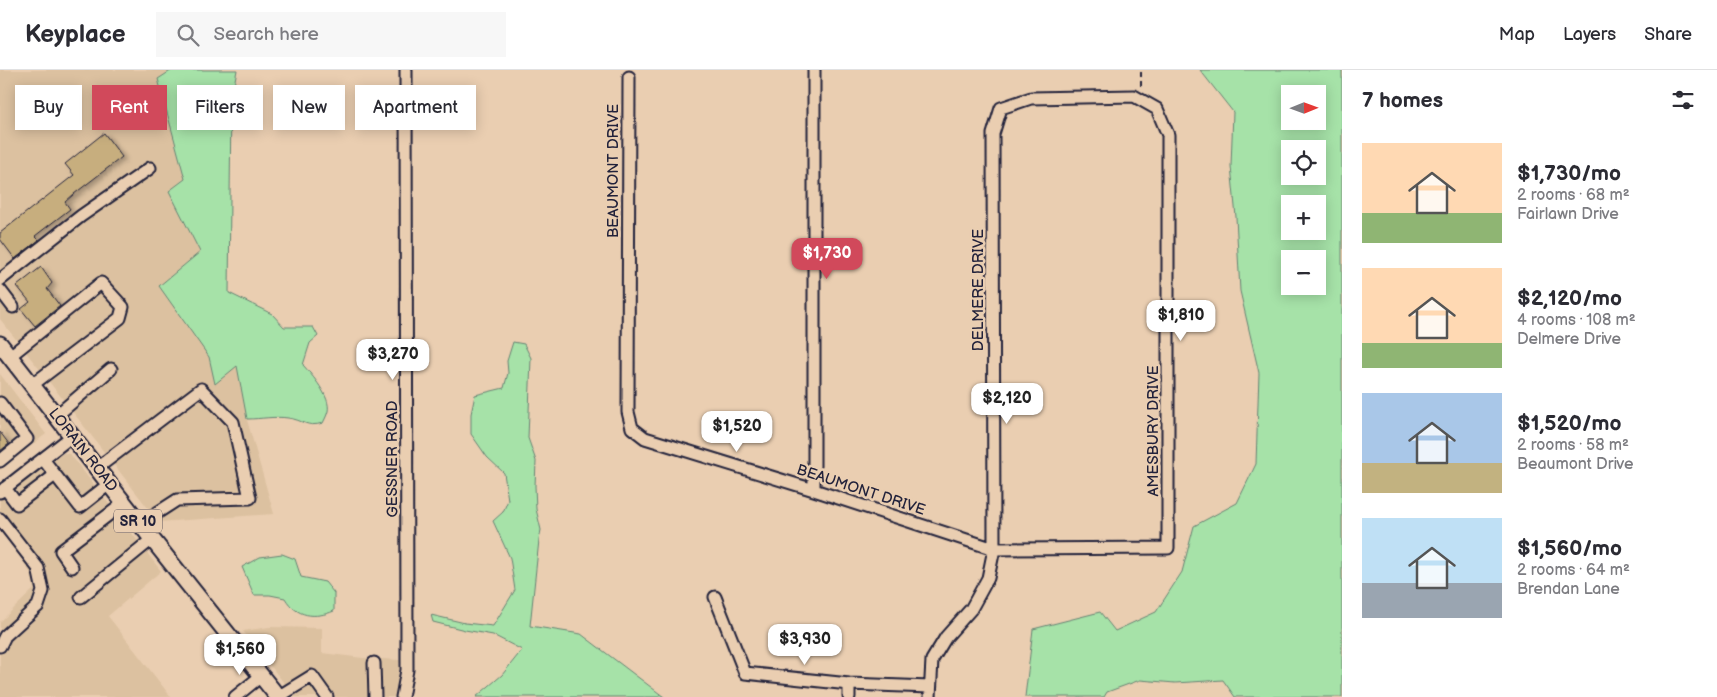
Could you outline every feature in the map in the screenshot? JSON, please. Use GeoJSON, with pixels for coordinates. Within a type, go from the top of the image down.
{"type":"FeatureCollection","features":[{"type":"Feature","properties":{"kind":"main road","name":"LORAIN ROAD"},"geometry":{"type":"LineString","coordinates":[[4,353],[32,385],[278,697]]}},
{"type":"Feature","properties":{"kind":"street","name":"GESSNER ROAD"},"geometry":{"type":"LineString","coordinates":[[402,697],[407,670],[406,70]]}},
{"type":"Feature","properties":{"kind":"street"},"geometry":{"type":"LineString","coordinates":[[814,70],[814,490]]}},
{"type":"Feature","properties":{"kind":"street","name":"BEAUMONT DRIVE"},"geometry":{"type":"LineString","coordinates":[[628,77],[628,412],[632,428],[645,438],[814,490],[994,549],[1168,548]]}},
{"type":"Feature","properties":{"kind":"street","name":"DELMERE DRIVE"},"geometry":{"type":"LineString","coordinates":[[930,692],[932,660],[946,637],[971,609],[988,578],[994,549],[993,134],[1001,108],[1031,98],[1134,96],[1157,109],[1168,135]]}},
{"type":"Feature","properties":{"kind":"street","name":"AMESBURY DRIVE"},"geometry":{"type":"LineString","coordinates":[[1168,135],[1168,548]]}},
{"type":"Feature","properties":{"kind":"street"},"geometry":{"type":"LineString","coordinates":[[0,280],[82,216],[150,168]]}},
{"type":"Feature","properties":{"kind":"street"},"geometry":{"type":"LineString","coordinates":[[4,353],[101,283],[122,307],[120,318],[32,385]]}},
{"type":"Feature","properties":{"kind":"street"},"geometry":{"type":"LineString","coordinates":[[0,290],[13,307]]}},
{"type":"Feature","properties":{"kind":"street"},"geometry":{"type":"LineString","coordinates":[[56,416],[111,369]]}},
{"type":"Feature","properties":{"kind":"street"},"geometry":{"type":"LineString","coordinates":[[97,468],[201,389],[233,422],[250,498],[177,500],[140,524]]}},
{"type":"Feature","properties":{"kind":"street"},"geometry":{"type":"LineString","coordinates":[[0,403],[27,439],[0,461]]}},
{"type":"Feature","properties":{"kind":"street"},"geometry":{"type":"LineString","coordinates":[[56,475],[17,504],[3,490],[72,436]]}},
{"type":"Feature","properties":{"kind":"street"},"geometry":{"type":"LineString","coordinates":[[43,458],[80,507],[109,484]]}},
{"type":"Feature","properties":{"kind":"street"},"geometry":{"type":"LineString","coordinates":[[72,567],[60,551],[124,503]]}},
{"type":"Feature","properties":{"kind":"street"},"geometry":{"type":"LineString","coordinates":[[0,519],[38,568],[43,591],[38,606],[5,636],[0,646]]}},
{"type":"Feature","properties":{"kind":"street"},"geometry":{"type":"LineString","coordinates":[[81,597],[152,539]]}},
{"type":"Feature","properties":{"kind":"street"},"geometry":{"type":"LineString","coordinates":[[715,598],[745,673],[930,692]]}},
{"type":"Feature","properties":{"kind":"street"},"geometry":{"type":"LineString","coordinates":[[374,663],[375,697]]}},
{"type":"Feature","properties":{"kind":"street"},"geometry":{"type":"LineString","coordinates":[[235,697],[261,676]]}},
{"type":"Feature","properties":{"kind":"street"},"geometry":{"type":"LineString","coordinates":[[278,697],[312,676],[327,697]]}},
{"type":"Feature","properties":{"kind":"street"},"geometry":{"type":"LineString","coordinates":[[849,684],[849,697]]}},
{"type":"Feature","properties":{"kind":"path"},"geometry":{"type":"LineString","coordinates":[[1141,70],[1141,86]]}},
{"type":"Feature","properties":{"kind":"shaded area"},"geometry":{"type":"Polygon","coordinates":[[[0,70],[172,70],[158,79],[160,85],[92,85],[92,130],[167,130],[167,112],[185,179],[169,191],[200,252],[159,286],[209,357],[215,384],[237,366],[247,420],[274,514],[159,522],[0,319],[0,70]]]}},
{"type":"Feature","properties":{"kind":"shaded area"},"geometry":{"type":"Polygon","coordinates":[[[0,374],[46,434],[0,470],[0,374]]]}},
{"type":"Feature","properties":{"kind":"shaded area"},"geometry":{"type":"Polygon","coordinates":[[[64,453],[70,454],[161,571],[108,616],[171,697],[0,697],[0,622],[34,589],[31,574],[0,525],[0,498],[46,463],[64,453]]]}},
{"type":"Feature","properties":{"kind":"shaded area"},"geometry":{"type":"Polygon","coordinates":[[[269,627],[322,628],[322,653],[400,660],[396,697],[295,697],[243,631],[269,627]]]}},
{"type":"Feature","properties":{"kind":"green space"},"geometry":{"type":"Polygon","coordinates":[[[172,70],[237,70],[234,85],[177,85],[177,130],[231,130],[229,293],[272,314],[284,327],[313,327],[318,336],[310,343],[303,365],[320,386],[327,399],[328,411],[323,423],[313,425],[283,417],[247,419],[237,366],[215,384],[209,357],[159,286],[200,252],[169,191],[185,179],[167,112],[167,85],[160,85],[158,79],[172,70]]]}},
{"type":"Feature","properties":{"kind":"green space"},"geometry":{"type":"Polygon","coordinates":[[[1200,70],[1342,70],[1342,697],[1235,697],[1223,680],[1175,683],[1140,680],[1107,692],[1104,697],[1025,697],[1033,629],[1100,612],[1115,631],[1156,612],[1182,572],[1194,526],[1237,503],[1256,464],[1259,373],[1240,291],[1231,166],[1233,112],[1200,70]]]}},
{"type":"Feature","properties":{"kind":"green space"},"geometry":{"type":"Polygon","coordinates":[[[513,342],[524,344],[531,358],[528,438],[536,461],[536,509],[541,530],[530,626],[581,634],[664,697],[476,697],[502,675],[522,650],[493,635],[433,622],[431,615],[465,623],[493,626],[515,590],[510,558],[493,521],[503,512],[508,500],[504,473],[487,457],[471,434],[471,414],[475,395],[504,388],[508,373],[507,361],[513,342]]]}},
{"type":"Feature","properties":{"kind":"green space"},"geometry":{"type":"Polygon","coordinates":[[[282,554],[295,559],[301,577],[325,582],[334,593],[334,611],[320,615],[306,615],[295,609],[285,598],[270,595],[254,595],[242,567],[260,557],[282,554]]]}},
{"type":"Feature","properties":{"kind":"building"},"geometry":{"type":"Polygon","coordinates":[[[104,133],[122,157],[65,202],[70,209],[35,236],[39,240],[15,259],[0,239],[0,233],[74,175],[65,164],[104,133]]]}},
{"type":"Feature","properties":{"kind":"building"},"geometry":{"type":"Polygon","coordinates":[[[41,267],[52,283],[47,289],[60,306],[35,326],[21,309],[30,302],[17,286],[41,267]]]}},
{"type":"Feature","properties":{"kind":"building"},"geometry":{"type":"Polygon","coordinates":[[[0,432],[9,444],[0,451],[0,432]]]}}]}
